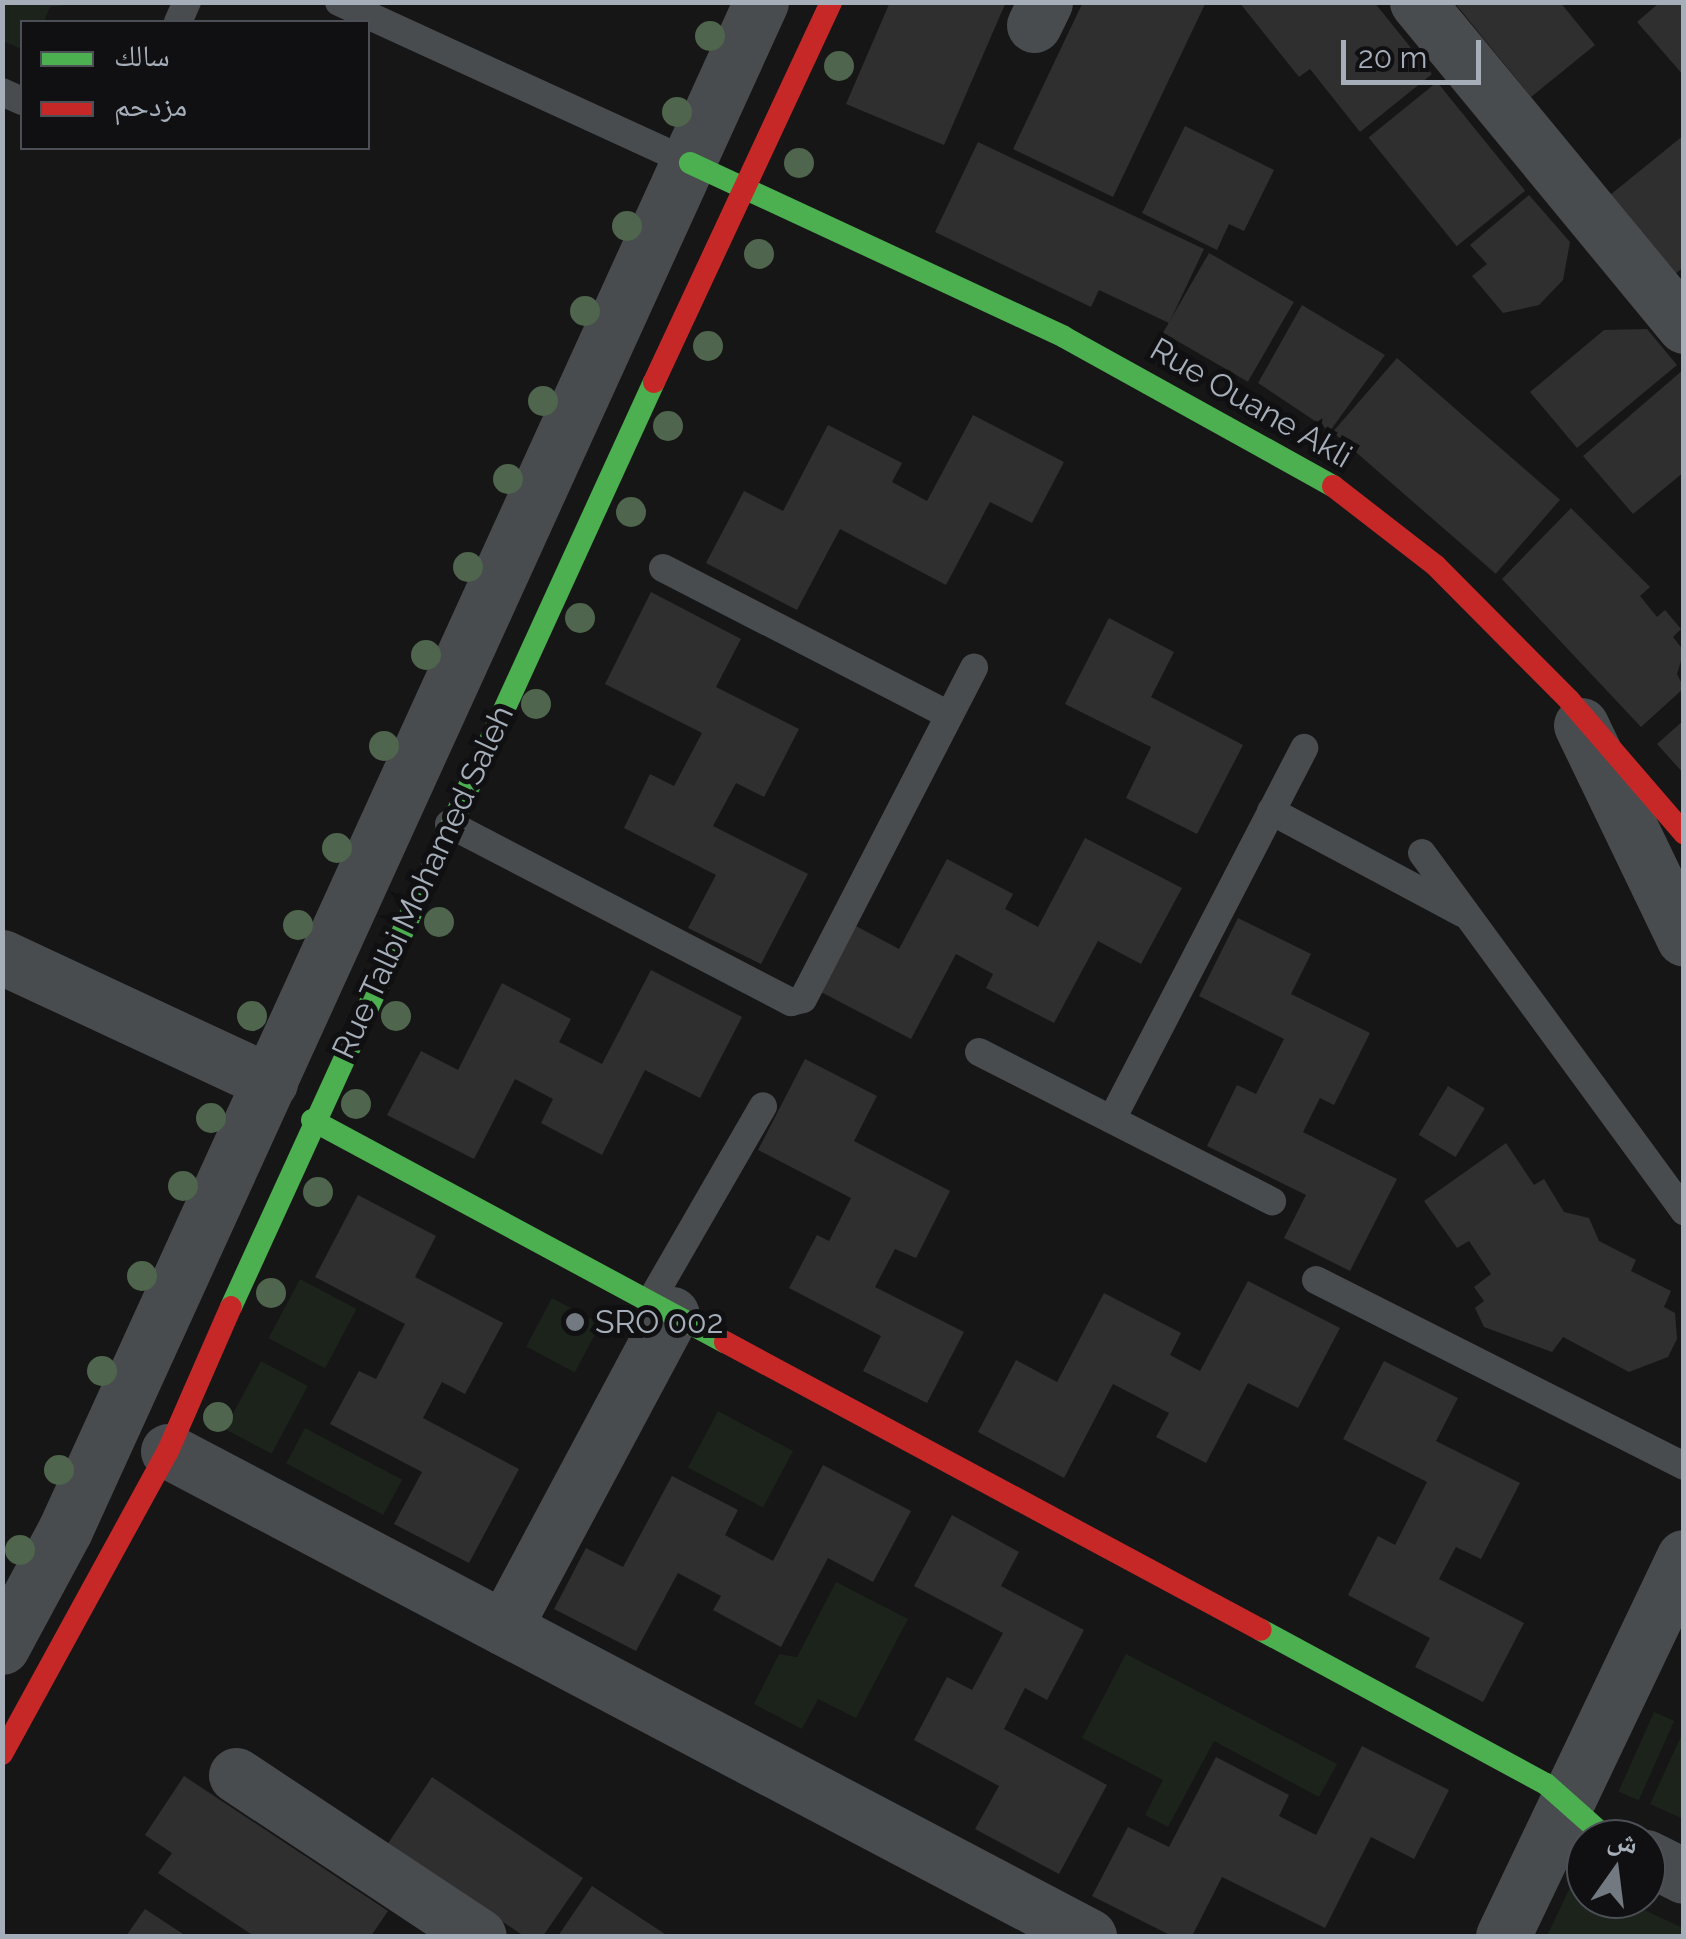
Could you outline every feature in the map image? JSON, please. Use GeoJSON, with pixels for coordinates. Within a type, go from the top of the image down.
{"type":"FeatureCollection","features":[{"type":"Feature","properties":{"kind":"street","name":"Rue Talbi Mohamed Saleh"},"geometry":{"type":"LineString","coordinates":[[2,1647],[65,1530],[760,2]]}},
{"type":"Feature","properties":{"kind":"street","name":"Rue Talbi Mohamed Saleh"},"geometry":{"type":"LineString","coordinates":[[2,1754],[168,1451],[312,1120],[748,191],[831,2]]}},
{"type":"Feature","properties":{"kind":"street"},"geometry":{"type":"LineString","coordinates":[[1417,2],[1684,326]]}},
{"type":"Feature","properties":{"kind":"street","name":"Rue Ouane Akli"},"geometry":{"type":"LineString","coordinates":[[690,163],[1064,336],[1323,478],[1436,566],[1569,700],[1684,833]]}},
{"type":"Feature","properties":{"kind":"street"},"geometry":{"type":"LineString","coordinates":[[1569,700],[1684,939]]}},
{"type":"Feature","properties":{"kind":"street"},"geometry":{"type":"LineString","coordinates":[[2,957],[270,1082]]}},
{"type":"Feature","properties":{"kind":"street"},"geometry":{"type":"LineString","coordinates":[[312,1120],[1571,1799],[1584,1819]]}},
{"type":"Feature","properties":{"kind":"street"},"geometry":{"type":"LineString","coordinates":[[504,1628],[661,1308]]}},
{"type":"Feature","properties":{"kind":"street"},"geometry":{"type":"LineString","coordinates":[[168,1451],[1089,1936]]}},
{"type":"Feature","properties":{"kind":"street"},"geometry":{"type":"LineString","coordinates":[[1503,1936],[1684,1557]]}},
{"type":"Feature","properties":{"kind":"street"},"geometry":{"type":"LineString","coordinates":[[236,1775],[480,1936]]}},
{"type":"Feature","properties":{"kind":"lane"},"geometry":{"type":"LineString","coordinates":[[339,2],[690,163]]}},
{"type":"Feature","properties":{"kind":"lane"},"geometry":{"type":"LineString","coordinates":[[662,568],[950,716]]}},
{"type":"Feature","properties":{"kind":"lane"},"geometry":{"type":"LineString","coordinates":[[449,824],[791,1002],[803,1000],[974,667]]}},
{"type":"Feature","properties":{"kind":"lane"},"geometry":{"type":"LineString","coordinates":[[1112,1120],[1304,748]]}},
{"type":"Feature","properties":{"kind":"lane"},"geometry":{"type":"LineString","coordinates":[[1271,811],[1468,916]]}},
{"type":"Feature","properties":{"kind":"lane"},"geometry":{"type":"LineString","coordinates":[[1422,853],[1684,1211]]}},
{"type":"Feature","properties":{"kind":"lane"},"geometry":{"type":"LineString","coordinates":[[978,1052],[1272,1201]]}},
{"type":"Feature","properties":{"kind":"lane"},"geometry":{"type":"LineString","coordinates":[[661,1308],[763,1106]]}},
{"type":"Feature","properties":{"kind":"lane"},"geometry":{"type":"LineString","coordinates":[[1316,1280],[1684,1466]]}},
{"type":"Feature","properties":{"kind":"shaded area"},"geometry":{"type":"Polygon","coordinates":[[[3,2],[82,3],[50,7],[45,20],[20,20],[20,48],[3,41],[3,2]]]}},
{"type":"Feature","properties":{"kind":"shaded area"},"geometry":{"type":"Polygon","coordinates":[[[300,1279],[357,1309],[325,1368],[269,1338],[300,1279]]]}},
{"type":"Feature","properties":{"kind":"shaded area"},"geometry":{"type":"Polygon","coordinates":[[[552,1298],[601,1324],[575,1372],[526,1347],[552,1298]]]}},
{"type":"Feature","properties":{"kind":"shaded area"},"geometry":{"type":"Polygon","coordinates":[[[261,1361],[308,1386],[272,1454],[225,1429],[261,1361]]]}},
{"type":"Feature","properties":{"kind":"shaded area"},"geometry":{"type":"Polygon","coordinates":[[[718,1411],[793,1451],[763,1507],[688,1468],[718,1411]]]}},
{"type":"Feature","properties":{"kind":"shaded area"},"geometry":{"type":"Polygon","coordinates":[[[305,1428],[402,1480],[383,1515],[286,1463],[305,1428]]]}},
{"type":"Feature","properties":{"kind":"shaded area"},"geometry":{"type":"Polygon","coordinates":[[[836,1582],[908,1619],[856,1718],[818,1699],[802,1729],[754,1704],[779,1654],[797,1657],[836,1582]]]}},
{"type":"Feature","properties":{"kind":"shaded area"},"geometry":{"type":"Polygon","coordinates":[[[1126,1654],[1337,1764],[1319,1797],[1214,1741],[1168,1827],[1145,1815],[1163,1780],[1082,1738],[1126,1654]]]}},
{"type":"Feature","properties":{"kind":"shaded area"},"geometry":{"type":"Polygon","coordinates":[[[1654,1712],[1674,1721],[1639,1800],[1619,1791],[1654,1712]]]}},
{"type":"Feature","properties":{"kind":"shaded area"},"geometry":{"type":"Polygon","coordinates":[[[1683,1732],[1683,1819],[1650,1804],[1683,1732]]]}},
{"type":"Feature","properties":{"kind":"shaded area"},"geometry":{"type":"Polygon","coordinates":[[[1566,1896],[1566,1919],[1664,1919],[1683,1928],[1683,1936],[1547,1936],[1566,1896]]]}},
{"type":"Feature","properties":{"kind":"building"},"geometry":{"type":"Polygon","coordinates":[[[890,2],[1006,2],[944,145],[846,104],[890,2]]]}},
{"type":"Feature","properties":{"kind":"building"},"geometry":{"type":"Polygon","coordinates":[[[1083,2],[1206,2],[1113,197],[1013,149],[1083,2]]]}},
{"type":"Feature","properties":{"kind":"building"},"geometry":{"type":"Polygon","coordinates":[[[1239,2],[1374,2],[1432,74],[1360,132],[1310,69],[1299,77],[1239,2]]]}},
{"type":"Feature","properties":{"kind":"building"},"geometry":{"type":"Polygon","coordinates":[[[1454,2],[1560,2],[1595,45],[1531,97],[1454,2]]]}},
{"type":"Feature","properties":{"kind":"building"},"geometry":{"type":"Polygon","coordinates":[[[1660,2],[1684,2],[1684,76],[1637,22],[1660,2]]]}},
{"type":"Feature","properties":{"kind":"building"},"geometry":{"type":"Polygon","coordinates":[[[1437,82],[1525,191],[1457,246],[1369,137],[1437,82]]]}},
{"type":"Feature","properties":{"kind":"building"},"geometry":{"type":"Polygon","coordinates":[[[1185,126],[1274,170],[1244,231],[1229,224],[1217,250],[1142,213],[1185,126]]]}},
{"type":"Feature","properties":{"kind":"building"},"geometry":{"type":"Polygon","coordinates":[[[1684,135],[1684,267],[1675,274],[1610,195],[1684,135]]]}},
{"type":"Feature","properties":{"kind":"building"},"geometry":{"type":"Polygon","coordinates":[[[978,142],[1204,249],[1169,323],[1099,290],[1091,307],[935,232],[978,142]]]}},
{"type":"Feature","properties":{"kind":"building"},"geometry":{"type":"Polygon","coordinates":[[[1529,195],[1570,242],[1563,280],[1539,305],[1503,313],[1472,276],[1487,264],[1470,245],[1529,195]]]}},
{"type":"Feature","properties":{"kind":"building"},"geometry":{"type":"Polygon","coordinates":[[[1209,253],[1294,302],[1248,382],[1163,333],[1209,253]]]}},
{"type":"Feature","properties":{"kind":"building"},"geometry":{"type":"Polygon","coordinates":[[[1302,305],[1385,355],[1330,431],[1258,383],[1302,305]]]}},
{"type":"Feature","properties":{"kind":"building"},"geometry":{"type":"Polygon","coordinates":[[[1647,329],[1677,365],[1577,448],[1530,392],[1604,330],[1647,329]]]}},
{"type":"Feature","properties":{"kind":"building"},"geometry":{"type":"Polygon","coordinates":[[[1397,358],[1560,500],[1496,574],[1333,432],[1397,358]]]}},
{"type":"Feature","properties":{"kind":"building"},"geometry":{"type":"Polygon","coordinates":[[[1684,369],[1684,472],[1633,514],[1583,456],[1684,369]]]}},
{"type":"Feature","properties":{"kind":"building"},"geometry":{"type":"Polygon","coordinates":[[[973,415],[1064,462],[1032,523],[990,502],[946,585],[840,529],[797,610],[706,563],[744,491],[783,511],[828,425],[902,463],[892,482],[927,501],[973,415]]]}},
{"type":"Feature","properties":{"kind":"building"},"geometry":{"type":"Polygon","coordinates":[[[1571,508],[1650,587],[1640,596],[1657,617],[1665,610],[1681,629],[1673,637],[1684,651],[1677,674],[1684,688],[1641,727],[1502,579],[1571,508]]]}},
{"type":"Feature","properties":{"kind":"building"},"geometry":{"type":"Polygon","coordinates":[[[651,592],[741,639],[716,687],[799,729],[764,797],[736,783],[713,826],[808,874],[761,964],[688,928],[716,875],[624,828],[650,774],[674,786],[702,733],[605,684],[651,592]]]}},
{"type":"Feature","properties":{"kind":"building"},"geometry":{"type":"Polygon","coordinates":[[[1109,618],[1174,652],[1151,697],[1243,745],[1197,834],[1126,798],[1151,747],[1065,704],[1109,618]]]}},
{"type":"Feature","properties":{"kind":"building"},"geometry":{"type":"Polygon","coordinates":[[[1684,720],[1684,774],[1657,744],[1684,720]]]}},
{"type":"Feature","properties":{"kind":"building"},"geometry":{"type":"Polygon","coordinates":[[[1085,838],[1182,888],[1141,964],[1098,941],[1054,1023],[986,988],[993,974],[956,954],[911,1039],[821,992],[856,926],[899,949],[947,859],[1013,894],[1005,909],[1038,927],[1085,838]]]}},
{"type":"Feature","properties":{"kind":"building"},"geometry":{"type":"Polygon","coordinates":[[[1238,918],[1311,954],[1291,994],[1370,1033],[1334,1105],[1320,1098],[1303,1132],[1397,1179],[1350,1271],[1284,1238],[1306,1195],[1207,1146],[1237,1085],[1256,1094],[1284,1039],[1199,996],[1238,918]]]}},
{"type":"Feature","properties":{"kind":"building"},"geometry":{"type":"Polygon","coordinates":[[[651,970],[742,1017],[700,1098],[645,1070],[602,1155],[541,1123],[553,1099],[515,1079],[474,1159],[387,1115],[421,1051],[458,1070],[502,983],[571,1019],[559,1042],[602,1064],[651,970]]]}},
{"type":"Feature","properties":{"kind":"building"},"geometry":{"type":"Polygon","coordinates":[[[805,1059],[877,1096],[854,1141],[950,1191],[916,1258],[895,1249],[875,1287],[964,1332],[927,1403],[863,1371],[881,1336],[789,1288],[817,1235],[829,1241],[851,1198],[758,1150],[805,1059]]]}},
{"type":"Feature","properties":{"kind":"building"},"geometry":{"type":"Polygon","coordinates":[[[1448,1086],[1485,1108],[1456,1157],[1419,1135],[1448,1086]]]}},
{"type":"Feature","properties":{"kind":"building"},"geometry":{"type":"Polygon","coordinates":[[[1506,1143],[1534,1185],[1544,1179],[1564,1212],[1589,1218],[1599,1241],[1636,1260],[1631,1271],[1671,1291],[1664,1307],[1675,1313],[1677,1339],[1668,1357],[1629,1372],[1563,1337],[1552,1352],[1484,1327],[1475,1308],[1484,1301],[1474,1287],[1491,1274],[1469,1241],[1457,1248],[1424,1201],[1506,1143]]]}},
{"type":"Feature","properties":{"kind":"building"},"geometry":{"type":"Polygon","coordinates":[[[358,1195],[436,1236],[415,1277],[503,1323],[465,1394],[442,1382],[423,1418],[519,1469],[469,1563],[394,1524],[422,1472],[330,1424],[359,1371],[376,1379],[405,1324],[315,1277],[358,1195]]]}},
{"type":"Feature","properties":{"kind":"building"},"geometry":{"type":"Polygon","coordinates":[[[1248,1281],[1340,1328],[1298,1408],[1248,1383],[1206,1463],[1156,1437],[1169,1413],[1113,1384],[1064,1478],[978,1432],[1016,1360],[1057,1382],[1104,1293],[1181,1333],[1170,1355],[1200,1371],[1248,1281]]]}},
{"type":"Feature","properties":{"kind":"building"},"geometry":{"type":"Polygon","coordinates":[[[1384,1361],[1458,1398],[1436,1441],[1520,1483],[1481,1559],[1456,1547],[1439,1579],[1524,1623],[1483,1702],[1415,1667],[1430,1638],[1348,1595],[1378,1536],[1395,1545],[1427,1482],[1343,1439],[1384,1361]]]}},
{"type":"Feature","properties":{"kind":"building"},"geometry":{"type":"Polygon","coordinates":[[[823,1465],[911,1511],[873,1582],[828,1558],[781,1647],[713,1610],[721,1596],[678,1573],[636,1651],[554,1609],[586,1548],[623,1567],[672,1476],[738,1510],[725,1535],[773,1561],[823,1465]]]}},
{"type":"Feature","properties":{"kind":"building"},"geometry":{"type":"Polygon","coordinates":[[[952,1515],[1019,1552],[1001,1586],[1084,1630],[1047,1700],[1025,1688],[1004,1729],[1107,1785],[1059,1874],[975,1829],[999,1786],[914,1740],[947,1677],[972,1690],[1003,1633],[914,1586],[952,1515]]]}},
{"type":"Feature","properties":{"kind":"building"},"geometry":{"type":"Polygon","coordinates":[[[1362,1746],[1449,1790],[1414,1859],[1371,1837],[1325,1928],[1222,1877],[1192,1936],[1172,1936],[1092,1896],[1128,1827],[1169,1847],[1216,1757],[1289,1795],[1279,1816],[1316,1835],[1362,1746]]]}},
{"type":"Feature","properties":{"kind":"building"},"geometry":{"type":"Polygon","coordinates":[[[184,1776],[388,1911],[371,1936],[254,1936],[158,1873],[172,1853],[145,1835],[184,1776]]]}},
{"type":"Feature","properties":{"kind":"building"},"geometry":{"type":"Polygon","coordinates":[[[432,1777],[583,1878],[543,1936],[524,1936],[387,1845],[432,1777]]]}},
{"type":"Feature","properties":{"kind":"building"},"geometry":{"type":"Polygon","coordinates":[[[592,1886],[668,1936],[558,1936],[592,1886]]]}},
{"type":"Feature","properties":{"kind":"building"},"geometry":{"type":"Polygon","coordinates":[[[145,1909],[186,1936],[126,1936],[145,1909]]]}},
{"type":"Feature","properties":{"kind":"traffic: fast"},"geometry":{"type":"LineString","coordinates":[[690,163],[1064,337],[1333,486]]}},
{"type":"Feature","properties":{"kind":"traffic: fast"},"geometry":{"type":"LineString","coordinates":[[231,1307],[654,382]]}},
{"type":"Feature","properties":{"kind":"traffic: fast"},"geometry":{"type":"LineString","coordinates":[[312,1120],[725,1342]]}},
{"type":"Feature","properties":{"kind":"traffic: fast"},"geometry":{"type":"LineString","coordinates":[[1261,1630],[1546,1784],[1585,1819]]}},
{"type":"Feature","properties":{"kind":"traffic: jam"},"geometry":{"type":"LineString","coordinates":[[654,382],[831,2]]}},
{"type":"Feature","properties":{"kind":"traffic: jam"},"geometry":{"type":"LineString","coordinates":[[1333,486],[1436,566],[1569,700],[1684,833]]}},
{"type":"Feature","properties":{"kind":"traffic: jam"},"geometry":{"type":"LineString","coordinates":[[2,1754],[168,1451],[231,1307]]}},
{"type":"Feature","properties":{"kind":"traffic: jam"},"geometry":{"type":"LineString","coordinates":[[725,1342],[1261,1630]]}},
{"type":"Feature","properties":{"kind":"place","name":"SRO 002"},"geometry":{"type":"Point","coordinates":[575,1322]}}]}
